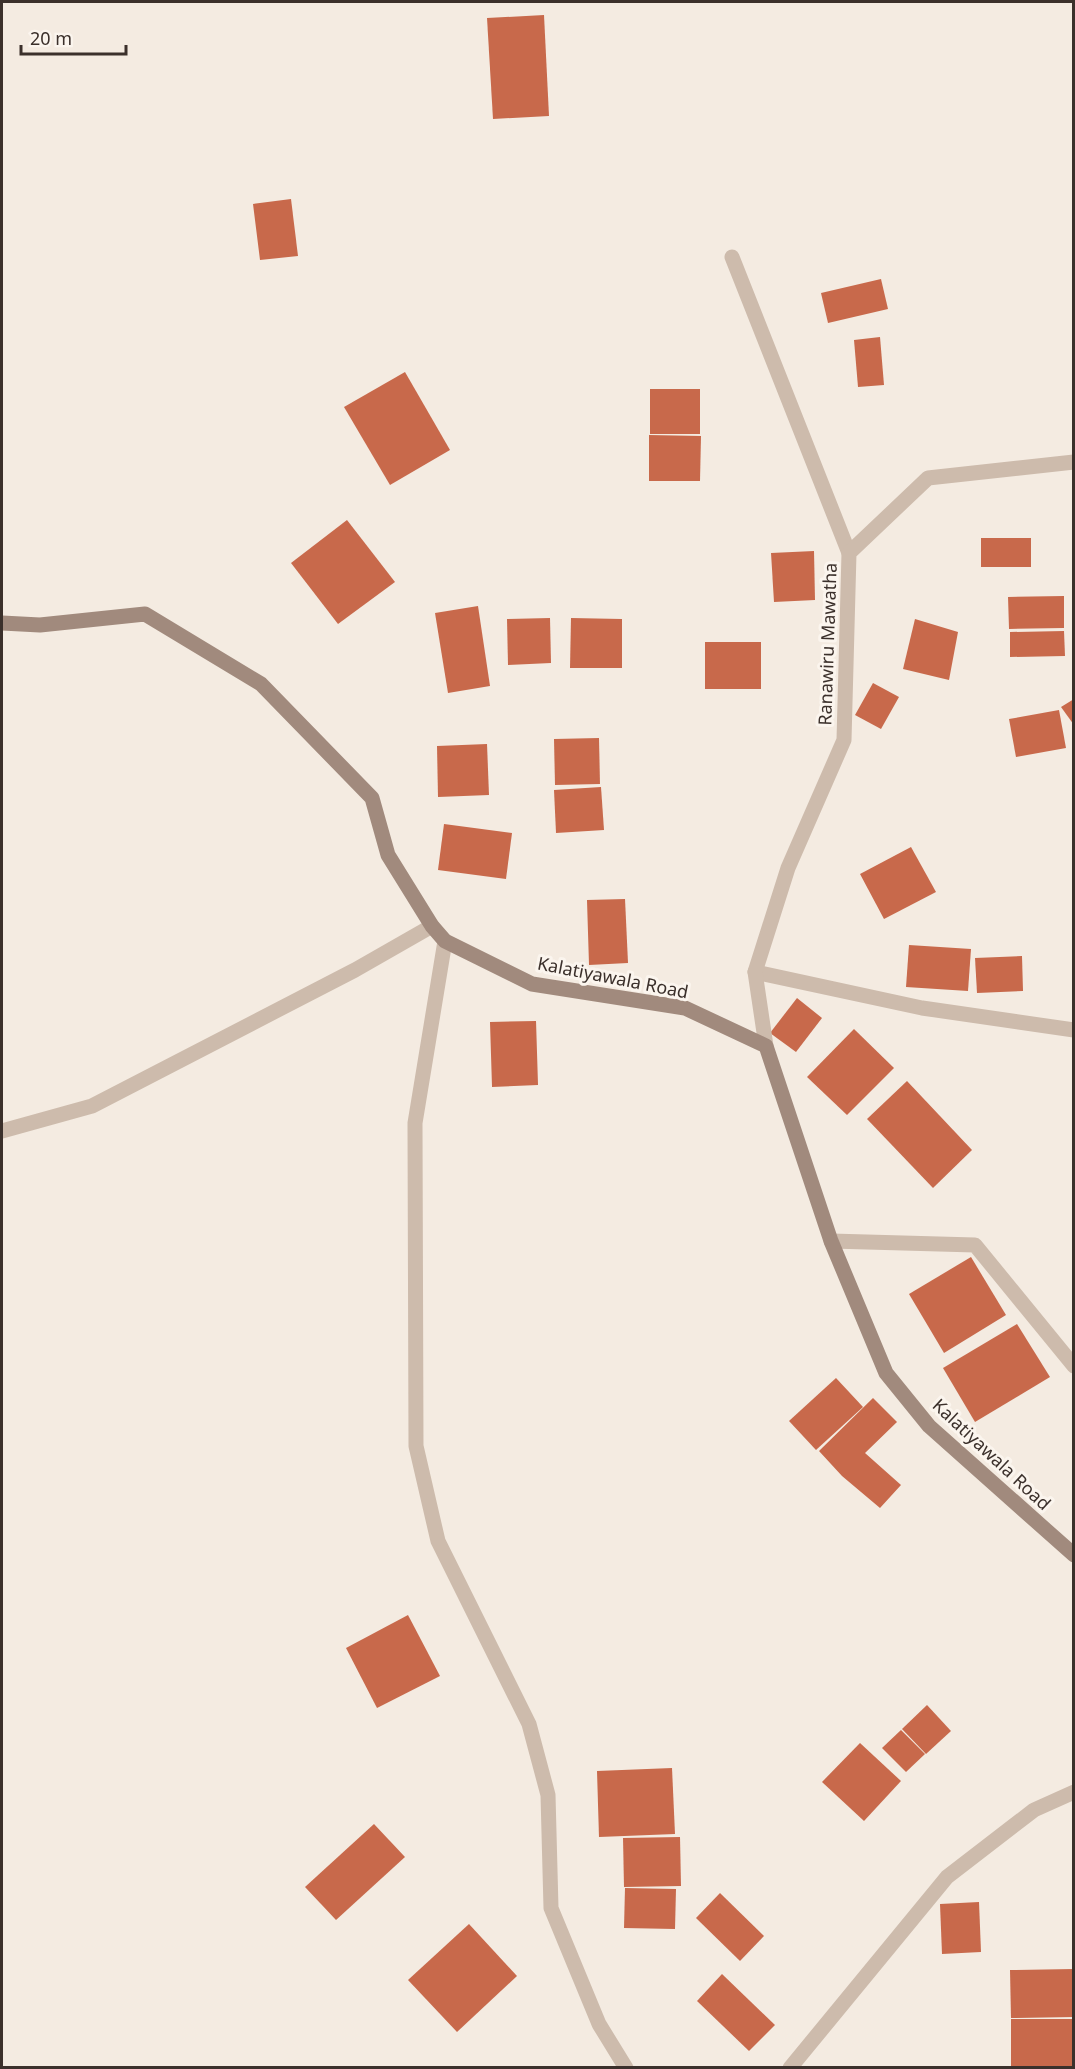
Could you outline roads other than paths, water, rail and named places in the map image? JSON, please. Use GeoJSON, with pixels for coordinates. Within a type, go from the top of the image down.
{"type":"FeatureCollection","features":[{"type":"Feature","properties":{"kind":"street"},"geometry":{"type":"LineString","coordinates":[[732,257],[849,553]]}},
{"type":"Feature","properties":{"kind":"street","name":"Ranawiru Mawatha"},"geometry":{"type":"LineString","coordinates":[[766,1046],[754,972],[788,868],[844,741],[849,553],[928,478],[1074,462]]}},
{"type":"Feature","properties":{"kind":"street","name":"Kalatiyawala Road"},"geometry":{"type":"LineString","coordinates":[[2,623],[40,625],[144,614],[261,684],[372,798],[388,855],[432,926],[446,941],[532,984],[685,1008],[766,1046],[831,1241],[886,1373],[929,1426],[1074,1555]]}},
{"type":"Feature","properties":{"kind":"street"},"geometry":{"type":"LineString","coordinates":[[2,1131],[93,1106],[356,970],[432,926]]}},
{"type":"Feature","properties":{"kind":"street"},"geometry":{"type":"LineString","coordinates":[[446,941],[415,1123],[416,1446],[438,1541],[529,1724],[548,1795],[551,1908],[598,2024],[626,2067]]}},
{"type":"Feature","properties":{"kind":"street"},"geometry":{"type":"LineString","coordinates":[[754,972],[922,1008],[1074,1029]]}},
{"type":"Feature","properties":{"kind":"street"},"geometry":{"type":"LineString","coordinates":[[831,1241],[975,1245],[1074,1366]]}},
{"type":"Feature","properties":{"kind":"street"},"geometry":{"type":"LineString","coordinates":[[790,2067],[947,1877],[1034,1810],[1074,1792]]}}]}
